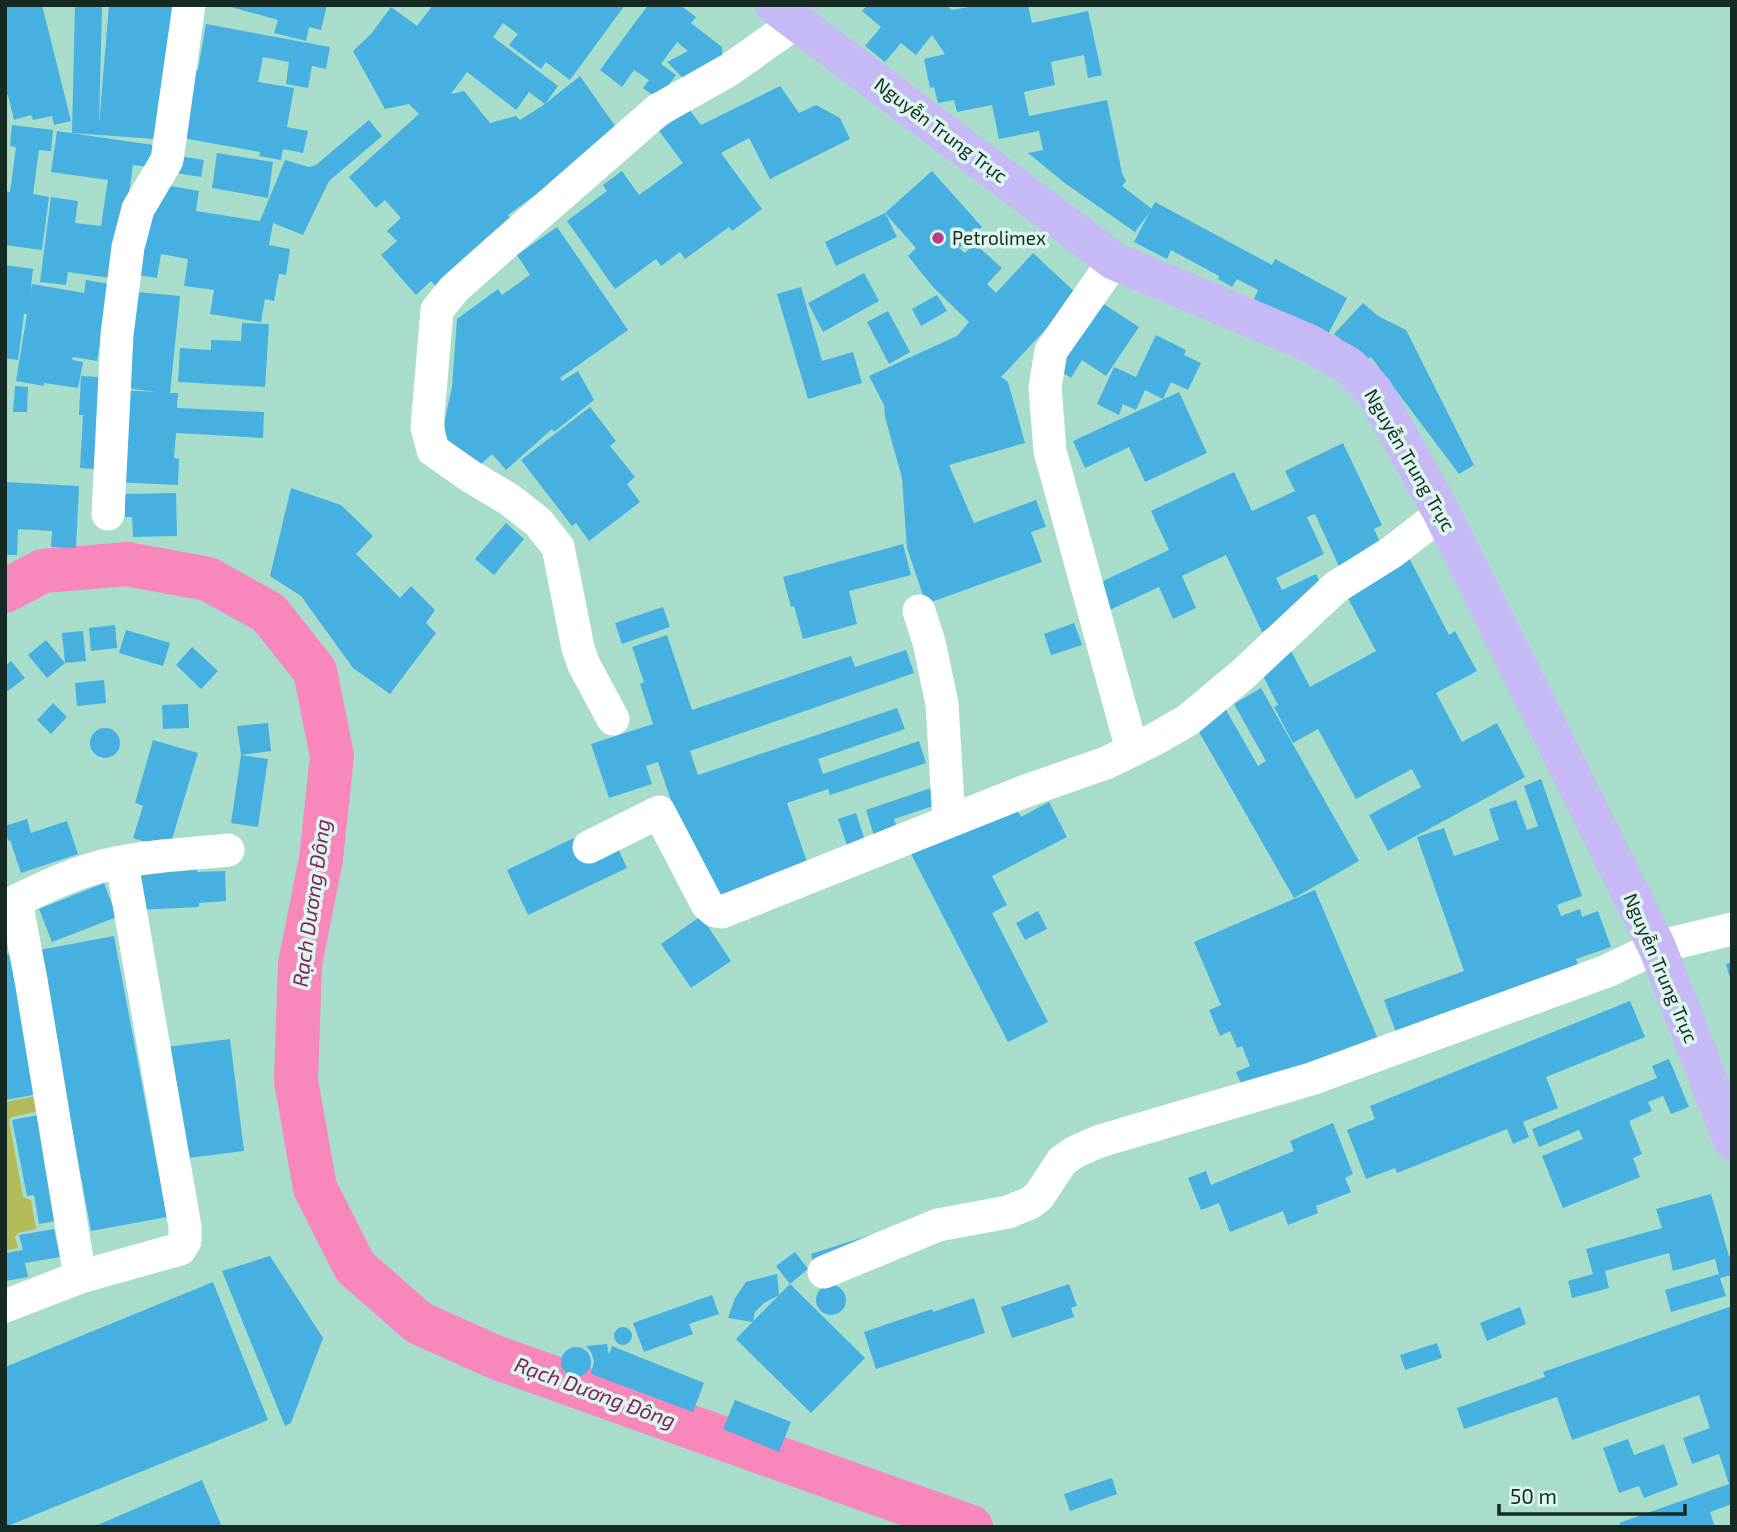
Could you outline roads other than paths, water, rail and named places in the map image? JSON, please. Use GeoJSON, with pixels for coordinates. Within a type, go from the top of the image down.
{"type":"FeatureCollection","features":[{"type":"Feature","properties":{"kind":"main road","name":"Nguyễn Trung Trực"},"geometry":{"type":"LineString","coordinates":[[786,13],[1114,261],[1309,343],[1349,366],[1374,391],[1442,513],[1657,947],[1732,1141]]}},
{"type":"Feature","properties":{"kind":"street"},"geometry":{"type":"LineString","coordinates":[[108,514],[117,335],[128,247],[138,209],[167,160],[189,5]]}},
{"type":"Feature","properties":{"kind":"street"},"geometry":{"type":"LineString","coordinates":[[613,719],[584,665],[578,648],[558,547],[537,522],[510,499],[433,450],[427,427],[438,310],[454,289],[499,248],[658,110],[729,70],[786,13]]}},
{"type":"Feature","properties":{"kind":"street"},"geometry":{"type":"LineString","coordinates":[[1114,261],[1051,351],[1045,387],[1050,451],[1132,750]]}},
{"type":"Feature","properties":{"kind":"street"},"geometry":{"type":"LineString","coordinates":[[589,847],[659,812],[707,904],[715,911],[722,912],[1023,792],[1106,763],[1188,720],[1242,675],[1336,587],[1392,552],[1442,513]]}},
{"type":"Feature","properties":{"kind":"street"},"geometry":{"type":"LineString","coordinates":[[919,611],[929,642],[942,704],[949,821]]}},
{"type":"Feature","properties":{"kind":"street"},"geometry":{"type":"LineString","coordinates":[[80,1277],[32,980],[9,896],[93,868],[150,858],[228,850]]}},
{"type":"Feature","properties":{"kind":"street"},"geometry":{"type":"LineString","coordinates":[[5,1306],[80,1277],[180,1249],[186,1236],[122,863]]}},
{"type":"Feature","properties":{"kind":"street"},"geometry":{"type":"LineString","coordinates":[[824,1272],[938,1226],[1008,1212],[1030,1203],[1039,1196],[1062,1161],[1100,1141],[1311,1079],[1607,971],[1657,947],[1732,929]]}},
{"type":"Feature","properties":{"kind":"waterway","name":"Rạch Dương Đông"},"geometry":{"type":"LineString","coordinates":[[5,591],[43,571],[127,564],[208,579],[269,613],[315,671],[332,756],[321,859],[300,964],[296,1081],[315,1188],[355,1267],[419,1323],[495,1357],[971,1527]]}},
{"type":"Feature","properties":{"kind":"place","name":"Petrolimex"},"geometry":{"type":"Point","coordinates":[938,238]}}]}
